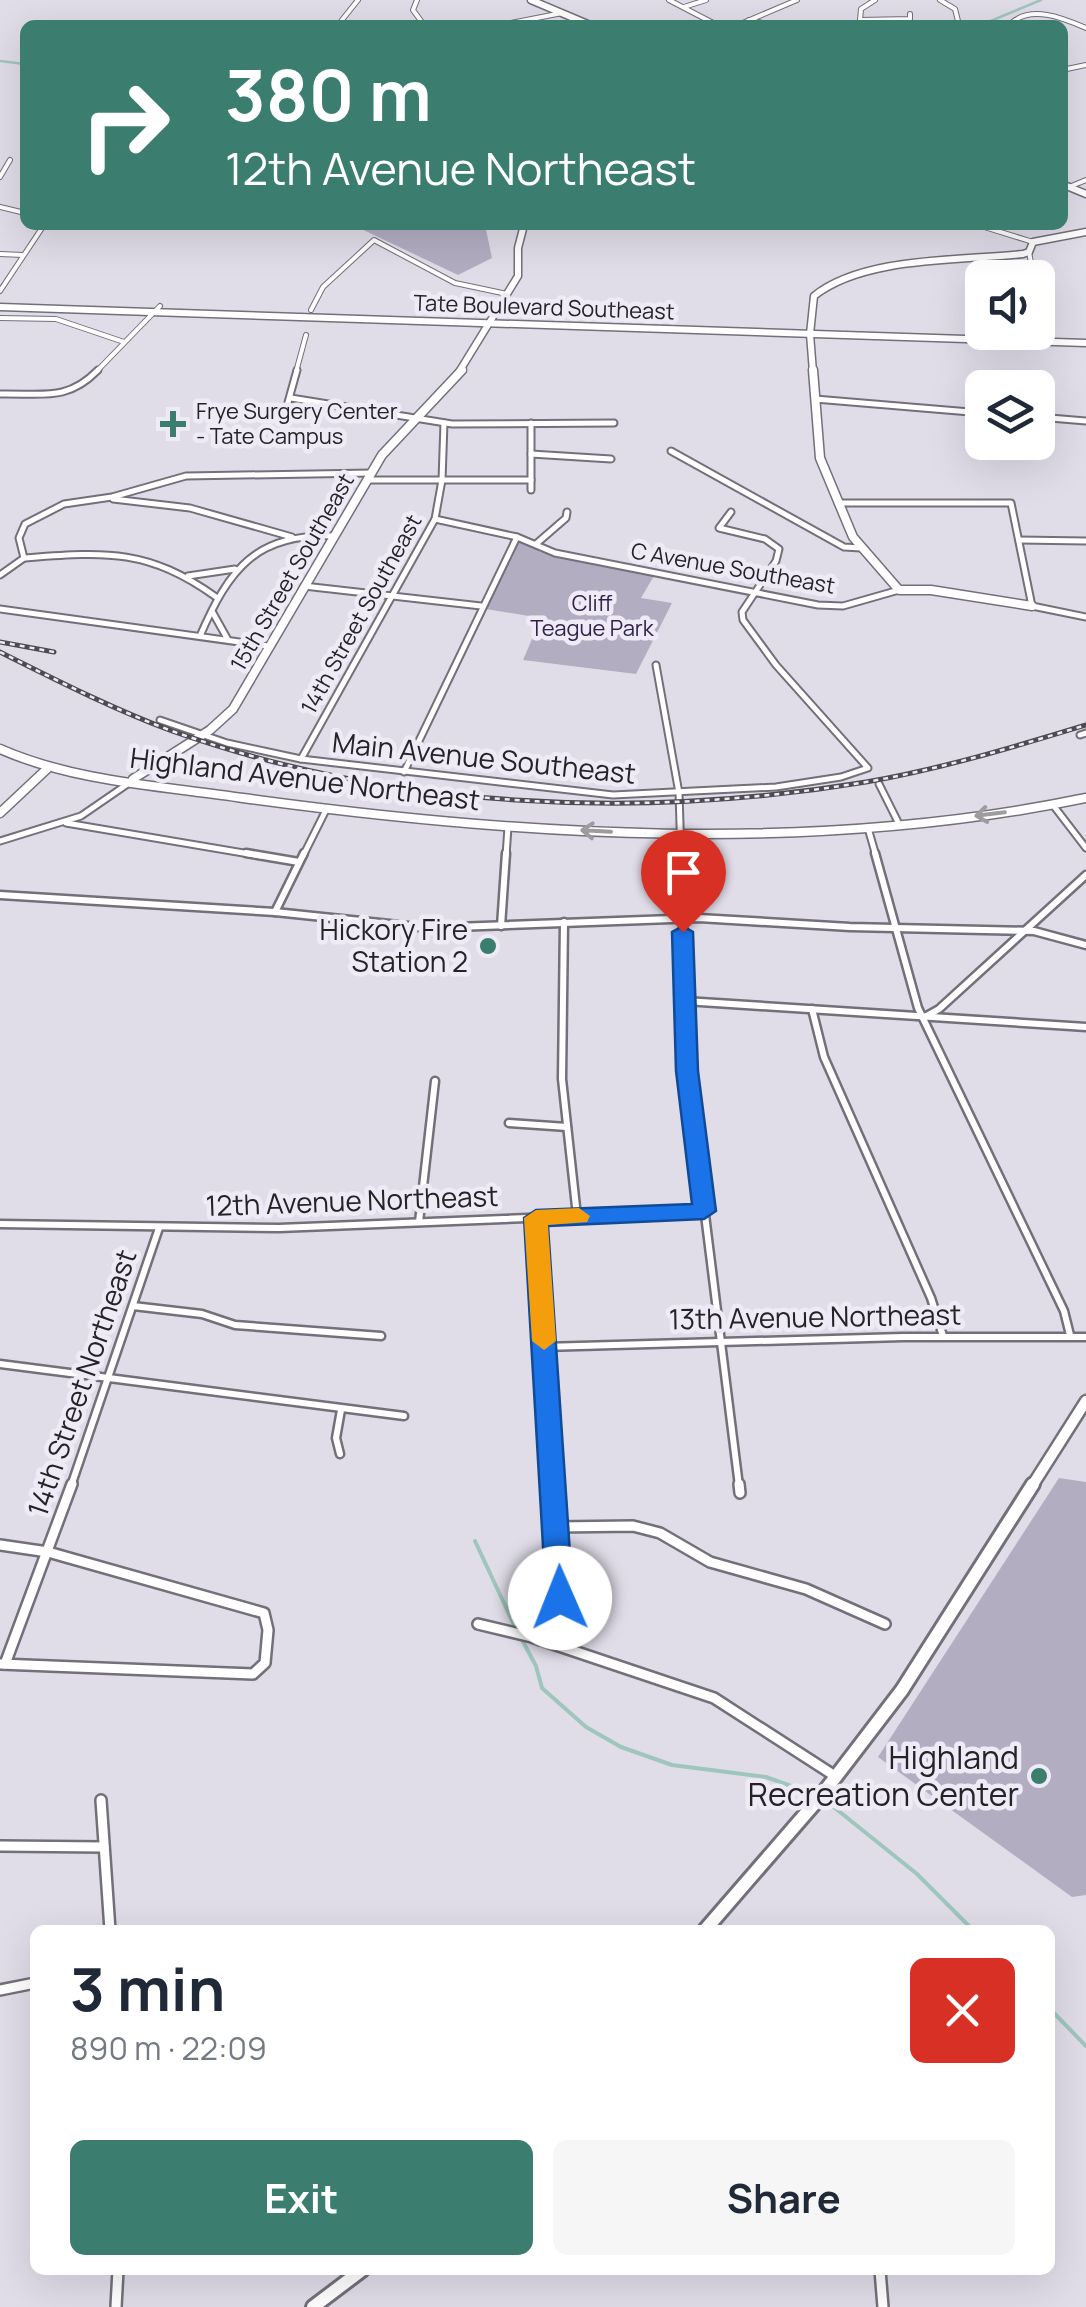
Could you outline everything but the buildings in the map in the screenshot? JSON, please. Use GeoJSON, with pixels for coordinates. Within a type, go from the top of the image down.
{"type":"FeatureCollection","features":[{"type":"Feature","properties":{"kind":"main road","name":"Tate Boulevard Southeast"},"geometry":{"type":"LineString","coordinates":[[0,303],[1086,339]]}},
{"type":"Feature","properties":{"kind":"main road","name":"Tate Boulevard Southeast"},"geometry":{"type":"LineString","coordinates":[[158,309],[311,310],[491,319]]}},
{"type":"Feature","properties":{"kind":"main road","name":"Tate Boulevard Southeast"},"geometry":{"type":"LineString","coordinates":[[812,330],[965,332]]}},
{"type":"Feature","properties":{"kind":"main road","name":"Tate Boulevard Southeast"},"geometry":{"type":"LineString","coordinates":[[1055,337],[1086,339]]}},
{"type":"Feature","properties":{"kind":"street"},"geometry":{"type":"LineString","coordinates":[[342,20],[358,0]]}},
{"type":"Feature","properties":{"kind":"street"},"geometry":{"type":"LineString","coordinates":[[531,0],[577,20]]}},
{"type":"Feature","properties":{"kind":"street"},"geometry":{"type":"LineString","coordinates":[[669,0],[708,20]]}},
{"type":"Feature","properties":{"kind":"street"},"geometry":{"type":"LineString","coordinates":[[683,7],[706,0]]}},
{"type":"Feature","properties":{"kind":"street"},"geometry":{"type":"LineString","coordinates":[[749,20],[798,0]]}},
{"type":"Feature","properties":{"kind":"street"},"geometry":{"type":"LineString","coordinates":[[856,0],[866,4]]}},
{"type":"Feature","properties":{"kind":"street"},"geometry":{"type":"LineString","coordinates":[[874,0],[860,12],[860,20],[910,19],[910,14]]}},
{"type":"Feature","properties":{"kind":"street"},"geometry":{"type":"LineString","coordinates":[[940,0],[958,12],[958,20]]}},
{"type":"Feature","properties":{"kind":"street"},"geometry":{"type":"LineString","coordinates":[[528,20],[562,14]]}},
{"type":"Feature","properties":{"kind":"street"},"geometry":{"type":"LineString","coordinates":[[1014,20],[1020,15],[1055,14],[1086,28]]}},
{"type":"Feature","properties":{"kind":"street"},"geometry":{"type":"LineString","coordinates":[[0,176],[10,160]]}},
{"type":"Feature","properties":{"kind":"street"},"geometry":{"type":"LineString","coordinates":[[0,291],[41,230]]}},
{"type":"Feature","properties":{"kind":"street","name":"15th Street Southeast"},"geometry":{"type":"LineString","coordinates":[[133,779],[204,734],[233,709],[390,443],[460,375],[520,270],[518,248],[523,230]]}},
{"type":"Feature","properties":{"kind":"street"},"geometry":{"type":"LineString","coordinates":[[994,230],[1033,242],[1086,232]]}},
{"type":"Feature","properties":{"kind":"street"},"geometry":{"type":"LineString","coordinates":[[311,310],[323,286],[374,240],[454,283],[507,294]]}},
{"type":"Feature","properties":{"kind":"street"},"geometry":{"type":"LineString","coordinates":[[1030,260],[1033,242]]}},
{"type":"Feature","properties":{"kind":"street"},"geometry":{"type":"LineString","coordinates":[[899,590],[861,548],[820,458],[814,400],[814,296],[820,289],[888,268],[1030,252]]}},
{"type":"Feature","properties":{"kind":"street"},"geometry":{"type":"LineString","coordinates":[[0,254],[24,255]]}},
{"type":"Feature","properties":{"kind":"street"},"geometry":{"type":"LineString","coordinates":[[0,394],[72,392],[86,384],[158,309]]}},
{"type":"Feature","properties":{"kind":"street"},"geometry":{"type":"LineString","coordinates":[[0,318],[53,318],[106,339],[126,342]]}},
{"type":"Feature","properties":{"kind":"street"},"geometry":{"type":"LineString","coordinates":[[282,424],[306,335]]}},
{"type":"Feature","properties":{"kind":"street"},"geometry":{"type":"LineString","coordinates":[[291,398],[444,423],[614,423]]}},
{"type":"Feature","properties":{"kind":"street"},"geometry":{"type":"LineString","coordinates":[[814,400],[965,412]]}},
{"type":"Feature","properties":{"kind":"street"},"geometry":{"type":"LineString","coordinates":[[1055,418],[1086,421]]}},
{"type":"Feature","properties":{"kind":"street","name":"14th Street Southeast"},"geometry":{"type":"LineString","coordinates":[[301,759],[435,518],[442,480],[444,423]]}},
{"type":"Feature","properties":{"kind":"street"},"geometry":{"type":"LineString","coordinates":[[531,424],[531,490]]}},
{"type":"Feature","properties":{"kind":"street"},"geometry":{"type":"LineString","coordinates":[[670,451],[844,547],[861,548]]}},
{"type":"Feature","properties":{"kind":"street"},"geometry":{"type":"LineString","coordinates":[[531,454],[611,459]]}},
{"type":"Feature","properties":{"kind":"street"},"geometry":{"type":"LineString","coordinates":[[24,558],[19,538],[25,524],[64,504],[104,498],[176,478],[369,476],[531,480]]}},
{"type":"Feature","properties":{"kind":"street"},"geometry":{"type":"LineString","coordinates":[[104,498],[190,508],[292,537],[334,536]]}},
{"type":"Feature","properties":{"kind":"street"},"geometry":{"type":"LineString","coordinates":[[838,503],[1011,503],[1032,606]]}},
{"type":"Feature","properties":{"kind":"street"},"geometry":{"type":"LineString","coordinates":[[535,544],[566,518],[567,512]]}},
{"type":"Feature","properties":{"kind":"street"},"geometry":{"type":"LineString","coordinates":[[731,512],[719,527],[765,539],[778,547],[776,561],[756,592]]}},
{"type":"Feature","properties":{"kind":"street","name":"C Avenue Southeast"},"geometry":{"type":"LineString","coordinates":[[435,518],[517,538],[564,555],[837,606],[899,590],[931,590],[1086,616]]}},
{"type":"Feature","properties":{"kind":"street"},"geometry":{"type":"LineString","coordinates":[[200,636],[214,613],[216,597],[236,568],[261,548],[292,537]]}},
{"type":"Feature","properties":{"kind":"street"},"geometry":{"type":"LineString","coordinates":[[404,772],[480,606],[517,538]]}},
{"type":"Feature","properties":{"kind":"street"},"geometry":{"type":"LineString","coordinates":[[1019,540],[1086,541]]}},
{"type":"Feature","properties":{"kind":"street"},"geometry":{"type":"LineString","coordinates":[[0,575],[24,558],[90,554],[130,558],[169,567],[216,597]]}},
{"type":"Feature","properties":{"kind":"street"},"geometry":{"type":"LineString","coordinates":[[186,576],[236,568]]}},
{"type":"Feature","properties":{"kind":"street"},"geometry":{"type":"LineString","coordinates":[[304,586],[480,606]]}},
{"type":"Feature","properties":{"kind":"street","name":"Main Avenue Southeast"},"geometry":{"type":"LineString","coordinates":[[160,720],[301,759],[598,794],[679,797],[800,784],[868,768],[776,665],[743,620],[742,612],[756,592]]}},
{"type":"Feature","properties":{"kind":"street"},"geometry":{"type":"LineString","coordinates":[[0,609],[268,646]]}},
{"type":"Feature","properties":{"kind":"street"},"geometry":{"type":"LineString","coordinates":[[214,613],[229,640]]}},
{"type":"Feature","properties":{"kind":"street"},"geometry":{"type":"LineString","coordinates":[[656,665],[679,797],[687,1071],[740,1493]]}},
{"type":"Feature","properties":{"kind":"street","name":"Highland Avenue Northeast"},"geometry":{"type":"LineString","coordinates":[[0,749],[49,767],[326,810],[418,822],[508,827],[680,834],[868,827],[1086,798]]}},
{"type":"Feature","properties":{"kind":"street"},"geometry":{"type":"LineString","coordinates":[[0,813],[49,767]]}},
{"type":"Feature","properties":{"kind":"street"},"geometry":{"type":"LineString","coordinates":[[0,841],[66,823],[95,809],[133,779]]}},
{"type":"Feature","properties":{"kind":"street"},"geometry":{"type":"LineString","coordinates":[[879,784],[899,824]]}},
{"type":"Feature","properties":{"kind":"street"},"geometry":{"type":"LineString","coordinates":[[1052,805],[1086,848]]}},
{"type":"Feature","properties":{"kind":"street"},"geometry":{"type":"LineString","coordinates":[[276,912],[326,810]]}},
{"type":"Feature","properties":{"kind":"street"},"geometry":{"type":"LineString","coordinates":[[66,823],[299,862]]}},
{"type":"Feature","properties":{"kind":"street"},"geometry":{"type":"LineString","coordinates":[[501,926],[508,827]]}},
{"type":"Feature","properties":{"kind":"street"},"geometry":{"type":"LineString","coordinates":[[868,827],[923,1018],[1057,1297],[1070,1335]]}},
{"type":"Feature","properties":{"kind":"street"},"geometry":{"type":"LineString","coordinates":[[923,1018],[939,1009],[1086,875]]}},
{"type":"Feature","properties":{"kind":"street"},"geometry":{"type":"LineString","coordinates":[[0,895],[276,912],[403,927],[682,918],[1026,931],[1054,934],[1086,945]]}},
{"type":"Feature","properties":{"kind":"street"},"geometry":{"type":"LineString","coordinates":[[564,922],[562,1079],[577,1216]]}},
{"type":"Feature","properties":{"kind":"street"},"geometry":{"type":"LineString","coordinates":[[685,1001],[1086,1027]]}},
{"type":"Feature","properties":{"kind":"street"},"geometry":{"type":"LineString","coordinates":[[812,1009],[824,1056],[931,1298],[943,1336]]}},
{"type":"Feature","properties":{"kind":"street"},"geometry":{"type":"LineString","coordinates":[[419,1222],[435,1081]]}},
{"type":"Feature","properties":{"kind":"street"},"geometry":{"type":"LineString","coordinates":[[509,1123],[567,1126]]}},
{"type":"Feature","properties":{"kind":"street","name":"12th Avenue Northeast"},"geometry":{"type":"LineString","coordinates":[[0,1224],[159,1228],[704,1211]]}},
{"type":"Feature","properties":{"kind":"street"},"geometry":{"type":"LineString","coordinates":[[536,1218],[560,1598],[540,1640]]}},
{"type":"Feature","properties":{"kind":"street","name":"14th Street Northeast"},"geometry":{"type":"LineString","coordinates":[[3,1664],[48,1552],[159,1228]]}},
{"type":"Feature","properties":{"kind":"street"},"geometry":{"type":"LineString","coordinates":[[133,1306],[202,1314],[236,1325],[380,1336]]}},
{"type":"Feature","properties":{"kind":"street","name":"13th Avenue Northeast"},"geometry":{"type":"LineString","coordinates":[[544,1347],[943,1336],[1086,1337]]}},
{"type":"Feature","properties":{"kind":"street"},"geometry":{"type":"LineString","coordinates":[[0,1364],[404,1416]]}},
{"type":"Feature","properties":{"kind":"street"},"geometry":{"type":"LineString","coordinates":[[709,1925],[836,1776],[929,1651],[1086,1400]]}},
{"type":"Feature","properties":{"kind":"street"},"geometry":{"type":"LineString","coordinates":[[340,1454],[336,1438],[341,1410]]}},
{"type":"Feature","properties":{"kind":"street"},"geometry":{"type":"LineString","coordinates":[[557,1527],[633,1526],[660,1533],[710,1562],[806,1588],[885,1624]]}},
{"type":"Feature","properties":{"kind":"street"},"geometry":{"type":"LineString","coordinates":[[0,1545],[48,1552],[264,1613],[268,1630],[265,1663],[253,1674],[3,1664]]}},
{"type":"Feature","properties":{"kind":"street"},"geometry":{"type":"LineString","coordinates":[[478,1624],[540,1640],[714,1698],[836,1776]]}},
{"type":"Feature","properties":{"kind":"street"},"geometry":{"type":"LineString","coordinates":[[102,1800],[110,1925]]}},
{"type":"Feature","properties":{"kind":"street"},"geometry":{"type":"LineString","coordinates":[[0,1846],[104,1848]]}},
{"type":"Feature","properties":{"kind":"street"},"geometry":{"type":"LineString","coordinates":[[0,1990],[30,1984]]}},
{"type":"Feature","properties":{"kind":"street"},"geometry":{"type":"LineString","coordinates":[[116,2307],[118,2275]]}},
{"type":"Feature","properties":{"kind":"street"},"geometry":{"type":"LineString","coordinates":[[314,2307],[356,2275]]}},
{"type":"Feature","properties":{"kind":"street"},"geometry":{"type":"LineString","coordinates":[[880,2275],[883,2307]]}},
{"type":"Feature","properties":{"kind":"green space"},"geometry":{"type":"Polygon","coordinates":[[[364,230],[486,230],[492,258],[458,275],[364,230]]]}},
{"type":"Feature","properties":{"kind":"green space","name":"Cliff Teague Park"},"geometry":{"type":"Polygon","coordinates":[[[523,541],[540,552],[655,574],[641,598],[672,603],[636,674],[523,660],[541,618],[486,609],[518,543],[523,541]]]}},
{"type":"Feature","properties":{"kind":"green space"},"geometry":{"type":"Polygon","coordinates":[[[1059,1478],[1086,1482],[1086,1895],[1072,1897],[878,1757],[1059,1478]]]}},
{"type":"Feature","properties":{"kind":"waterway"},"geometry":{"type":"LineString","coordinates":[[993,20],[1041,0]]}},
{"type":"Feature","properties":{"kind":"waterway"},"geometry":{"type":"LineString","coordinates":[[0,61],[20,63]]}},
{"type":"Feature","properties":{"kind":"waterway"},"geometry":{"type":"LineString","coordinates":[[475,1541],[516,1629]]}},
{"type":"Feature","properties":{"kind":"waterway"},"geometry":{"type":"LineString","coordinates":[[520,1636],[536,1666],[542,1688],[586,1727],[621,1747],[672,1765],[766,1777],[814,1794]]}},
{"type":"Feature","properties":{"kind":"waterway"},"geometry":{"type":"LineString","coordinates":[[825,1800],[917,1874],[968,1925]]}},
{"type":"Feature","properties":{"kind":"waterway"},"geometry":{"type":"LineString","coordinates":[[1055,2014],[1086,2046]]}},
{"type":"Feature","properties":{"kind":"railway"},"geometry":{"type":"LineString","coordinates":[[0,642],[54,652]]}},
{"type":"Feature","properties":{"kind":"railway"},"geometry":{"type":"LineString","coordinates":[[0,652],[150,722],[256,757],[341,777],[516,800],[692,801],[779,794],[922,771],[1086,725]]}},
{"type":"Feature","properties":{"kind":"slow traffic"},"geometry":{"type":"LineString","coordinates":[[544,1341],[536,1218],[579,1216]]}},
{"type":"Feature","properties":{"kind":"place","name":"Frye Surgery Center - Tate Campus"},"geometry":{"type":"Point","coordinates":[173,424]}},
{"type":"Feature","properties":{"kind":"place","name":"Hickory Fire Station 2"},"geometry":{"type":"Point","coordinates":[488,946]}},
{"type":"Feature","properties":{"kind":"place","name":"Highland Recreation Center"},"geometry":{"type":"Point","coordinates":[1039,1776]}},
{"type":"Feature","properties":{"kind":"route"},"geometry":{"type":"LineString","coordinates":[[560,1598],[536,1218],[704,1211],[687,1071],[683,932]]}}]}
